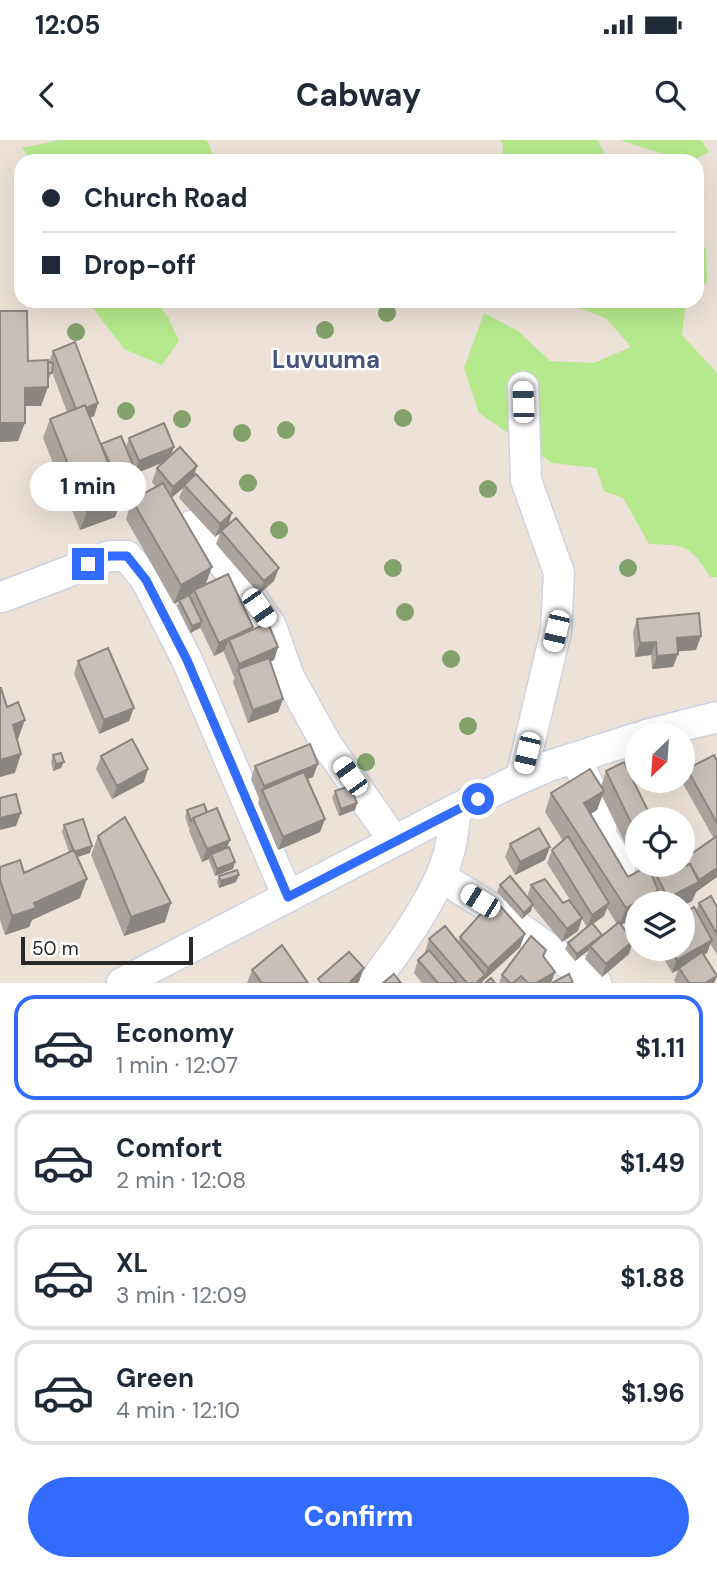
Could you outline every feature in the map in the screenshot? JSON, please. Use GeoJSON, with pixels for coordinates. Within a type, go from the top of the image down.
{"type":"FeatureCollection","features":[{"type":"Feature","properties":{"kind":"street"},"geometry":{"type":"LineString","coordinates":[[521,778],[556,631],[559,573],[526,480],[523,387]]}},
{"type":"Feature","properties":{"kind":"street"},"geometry":{"type":"LineString","coordinates":[[191,526],[246,590],[271,626],[289,677],[327,746],[394,841]]}},
{"type":"Feature","properties":{"kind":"street"},"geometry":{"type":"LineString","coordinates":[[2,597],[109,556],[127,556],[146,580],[187,660],[288,897]]}},
{"type":"Feature","properties":{"kind":"street"},"geometry":{"type":"LineString","coordinates":[[693,723],[717,717]]}},
{"type":"Feature","properties":{"kind":"street"},"geometry":{"type":"LineString","coordinates":[[122,983],[456,809],[521,778],[574,758],[625,750]]}},
{"type":"Feature","properties":{"kind":"street"},"geometry":{"type":"LineString","coordinates":[[574,758],[602,811],[601,835],[627,880]]}},
{"type":"Feature","properties":{"kind":"street"},"geometry":{"type":"LineString","coordinates":[[373,983],[396,952],[441,877],[450,851],[456,809]]}},
{"type":"Feature","properties":{"kind":"street"},"geometry":{"type":"LineString","coordinates":[[441,877],[499,913],[596,983]]}},
{"type":"Feature","properties":{"kind":"green space"},"geometry":{"type":"Polygon","coordinates":[[[60,140],[205,140],[209,143],[212,154],[26,154],[22,148],[60,140]]]}},
{"type":"Feature","properties":{"kind":"green space"},"geometry":{"type":"Polygon","coordinates":[[[499,140],[598,140],[605,154],[502,154],[503,143],[499,140]]]}},
{"type":"Feature","properties":{"kind":"green space"},"geometry":{"type":"Polygon","coordinates":[[[620,140],[701,140],[709,152],[704,155],[663,154],[620,140]]]}},
{"type":"Feature","properties":{"kind":"green space"},"geometry":{"type":"Polygon","coordinates":[[[704,247],[706,249],[707,282],[704,284],[704,247]]]}},
{"type":"Feature","properties":{"kind":"green space"},"geometry":{"type":"Polygon","coordinates":[[[93,308],[161,308],[179,341],[162,365],[124,349],[93,308]]]}},
{"type":"Feature","properties":{"kind":"green space"},"geometry":{"type":"Polygon","coordinates":[[[580,308],[685,308],[682,335],[717,373],[717,577],[710,577],[697,558],[686,549],[649,544],[623,498],[604,491],[596,468],[552,463],[479,413],[464,368],[484,313],[518,331],[550,361],[594,363],[631,347],[607,319],[580,308]]]}},
{"type":"Feature","properties":{"kind":"building"},"geometry":{"type":"Polygon","coordinates":[[[0,311],[27,311],[28,361],[48,360],[48,387],[25,388],[25,423],[0,423],[0,311]]]}},
{"type":"Feature","properties":{"kind":"building"},"geometry":{"type":"Polygon","coordinates":[[[75,342],[98,403],[76,409],[53,351],[75,342]]]}},
{"type":"Feature","properties":{"kind":"building"},"geometry":{"type":"Polygon","coordinates":[[[48,362],[53,363],[52,373],[48,373],[48,362]]]}},
{"type":"Feature","properties":{"kind":"building"},"geometry":{"type":"Polygon","coordinates":[[[85,405],[122,498],[87,512],[50,419],[85,405]]]}},
{"type":"Feature","properties":{"kind":"building"},"geometry":{"type":"Polygon","coordinates":[[[164,423],[174,447],[139,461],[129,438],[164,423]]]}},
{"type":"Feature","properties":{"kind":"building"},"geometry":{"type":"Polygon","coordinates":[[[121,436],[142,486],[123,493],[101,444],[121,436]]]}},
{"type":"Feature","properties":{"kind":"building"},"geometry":{"type":"Polygon","coordinates":[[[180,447],[197,466],[173,487],[157,468],[180,447]]]}},
{"type":"Feature","properties":{"kind":"building"},"geometry":{"type":"Polygon","coordinates":[[[196,474],[232,513],[220,524],[184,485],[196,474]]]}},
{"type":"Feature","properties":{"kind":"building"},"geometry":{"type":"Polygon","coordinates":[[[163,483],[212,567],[181,585],[132,500],[163,483]]]}},
{"type":"Feature","properties":{"kind":"building"},"geometry":{"type":"Polygon","coordinates":[[[236,518],[279,568],[264,581],[221,531],[236,518]]]}},
{"type":"Feature","properties":{"kind":"building"},"geometry":{"type":"Polygon","coordinates":[[[228,574],[253,627],[219,643],[194,590],[228,574]]]}},
{"type":"Feature","properties":{"kind":"building"},"geometry":{"type":"Polygon","coordinates":[[[189,595],[202,622],[192,626],[179,600],[189,595]]]}},
{"type":"Feature","properties":{"kind":"building"},"geometry":{"type":"Polygon","coordinates":[[[699,613],[701,636],[677,638],[678,654],[657,656],[656,642],[640,643],[637,619],[699,613]]]}},
{"type":"Feature","properties":{"kind":"building"},"geometry":{"type":"Polygon","coordinates":[[[268,623],[278,647],[239,664],[229,640],[268,623]]]}},
{"type":"Feature","properties":{"kind":"building"},"geometry":{"type":"Polygon","coordinates":[[[108,648],[134,708],[104,720],[78,661],[108,648]]]}},
{"type":"Feature","properties":{"kind":"building"},"geometry":{"type":"Polygon","coordinates":[[[269,658],[283,699],[253,710],[238,669],[269,658]]]}},
{"type":"Feature","properties":{"kind":"building"},"geometry":{"type":"Polygon","coordinates":[[[0,688],[7,707],[18,702],[25,720],[13,725],[21,754],[0,760],[0,688]]]}},
{"type":"Feature","properties":{"kind":"building"},"geometry":{"type":"Polygon","coordinates":[[[132,739],[148,769],[117,786],[101,756],[132,739]]]}},
{"type":"Feature","properties":{"kind":"building"},"geometry":{"type":"Polygon","coordinates":[[[310,744],[318,764],[264,786],[255,766],[310,744]]]}},
{"type":"Feature","properties":{"kind":"building"},"geometry":{"type":"Polygon","coordinates":[[[61,753],[64,762],[56,764],[53,755],[61,753]]]}},
{"type":"Feature","properties":{"kind":"building"},"geometry":{"type":"Polygon","coordinates":[[[714,755],[717,761],[717,823],[695,783],[695,765],[714,755]]]}},
{"type":"Feature","properties":{"kind":"building"},"geometry":{"type":"Polygon","coordinates":[[[624,762],[625,793],[639,793],[646,807],[625,807],[625,810],[606,771],[624,762]]]}},
{"type":"Feature","properties":{"kind":"building"},"geometry":{"type":"Polygon","coordinates":[[[590,769],[604,791],[584,803],[625,872],[625,877],[653,877],[658,890],[625,891],[625,906],[551,793],[590,769]]]}},
{"type":"Feature","properties":{"kind":"building"},"geometry":{"type":"Polygon","coordinates":[[[304,772],[325,819],[283,837],[262,790],[304,772]]]}},
{"type":"Feature","properties":{"kind":"building"},"geometry":{"type":"Polygon","coordinates":[[[350,786],[357,803],[341,809],[335,791],[350,786]]]}},
{"type":"Feature","properties":{"kind":"building"},"geometry":{"type":"Polygon","coordinates":[[[16,794],[21,813],[0,818],[0,798],[16,794]]]}},
{"type":"Feature","properties":{"kind":"building"},"geometry":{"type":"Polygon","coordinates":[[[204,804],[207,812],[191,821],[187,810],[204,804]]]}},
{"type":"Feature","properties":{"kind":"building"},"geometry":{"type":"Polygon","coordinates":[[[217,808],[230,840],[207,849],[193,818],[217,808]]]}},
{"type":"Feature","properties":{"kind":"building"},"geometry":{"type":"Polygon","coordinates":[[[125,817],[171,903],[131,917],[98,836],[125,817]]]}},
{"type":"Feature","properties":{"kind":"building"},"geometry":{"type":"Polygon","coordinates":[[[83,819],[92,846],[74,852],[64,825],[83,819]]]}},
{"type":"Feature","properties":{"kind":"building"},"geometry":{"type":"Polygon","coordinates":[[[539,828],[550,847],[520,862],[510,844],[539,828]]]}},
{"type":"Feature","properties":{"kind":"building"},"geometry":{"type":"Polygon","coordinates":[[[568,836],[609,903],[592,915],[552,850],[568,836]]]}},
{"type":"Feature","properties":{"kind":"building"},"geometry":{"type":"Polygon","coordinates":[[[717,836],[717,868],[699,880],[695,873],[695,851],[717,836]]]}},
{"type":"Feature","properties":{"kind":"building"},"geometry":{"type":"Polygon","coordinates":[[[229,847],[235,862],[217,869],[211,854],[229,847]]]}},
{"type":"Feature","properties":{"kind":"building"},"geometry":{"type":"Polygon","coordinates":[[[74,850],[87,879],[34,903],[36,908],[12,916],[0,880],[0,867],[20,860],[24,873],[74,850]]]}},
{"type":"Feature","properties":{"kind":"building"},"geometry":{"type":"Polygon","coordinates":[[[237,870],[239,875],[221,881],[219,876],[237,870]]]}},
{"type":"Feature","properties":{"kind":"building"},"geometry":{"type":"Polygon","coordinates":[[[695,874],[699,882],[682,891],[664,891],[658,877],[695,877],[695,874]]]}},
{"type":"Feature","properties":{"kind":"building"},"geometry":{"type":"Polygon","coordinates":[[[510,876],[533,904],[524,913],[500,885],[510,876]]]}},
{"type":"Feature","properties":{"kind":"building"},"geometry":{"type":"Polygon","coordinates":[[[545,879],[563,903],[569,900],[582,918],[567,929],[531,885],[545,879]]]}},
{"type":"Feature","properties":{"kind":"building"},"geometry":{"type":"Polygon","coordinates":[[[711,896],[717,907],[717,934],[699,903],[711,896]]]}},
{"type":"Feature","properties":{"kind":"building"},"geometry":{"type":"Polygon","coordinates":[[[494,899],[525,934],[488,968],[460,937],[494,899]]]}},
{"type":"Feature","properties":{"kind":"building"},"geometry":{"type":"Polygon","coordinates":[[[695,909],[712,940],[695,950],[695,909]]]}},
{"type":"Feature","properties":{"kind":"building"},"geometry":{"type":"Polygon","coordinates":[[[619,922],[625,930],[625,948],[606,964],[590,946],[619,922]]]}},
{"type":"Feature","properties":{"kind":"building"},"geometry":{"type":"Polygon","coordinates":[[[592,923],[602,935],[577,954],[568,943],[592,923]]]}},
{"type":"Feature","properties":{"kind":"building"},"geometry":{"type":"Polygon","coordinates":[[[445,926],[485,975],[476,983],[467,983],[429,939],[445,926]]]}},
{"type":"Feature","properties":{"kind":"building"},"geometry":{"type":"Polygon","coordinates":[[[531,936],[546,950],[543,956],[555,972],[536,983],[528,983],[521,976],[510,983],[502,975],[531,936]]]}},
{"type":"Feature","properties":{"kind":"building"},"geometry":{"type":"Polygon","coordinates":[[[282,945],[308,983],[262,983],[252,970],[282,945]]]}},
{"type":"Feature","properties":{"kind":"building"},"geometry":{"type":"Polygon","coordinates":[[[429,950],[457,983],[438,983],[418,960],[429,950]]]}},
{"type":"Feature","properties":{"kind":"building"},"geometry":{"type":"Polygon","coordinates":[[[349,952],[364,968],[349,983],[321,983],[318,979],[349,952]]]}},
{"type":"Feature","properties":{"kind":"building"},"geometry":{"type":"Polygon","coordinates":[[[702,952],[717,976],[705,983],[689,983],[679,968],[689,961],[695,961],[695,957],[702,952]]]}},
{"type":"Feature","properties":{"kind":"building"},"geometry":{"type":"Polygon","coordinates":[[[394,974],[401,983],[383,983],[394,974]]]}},
{"type":"Feature","properties":{"kind":"building"},"geometry":{"type":"Polygon","coordinates":[[[569,974],[573,983],[552,983],[569,974]]]}},
{"type":"Feature","properties":{"kind":"district","name":"Luvuuma"},"geometry":{"type":"Point","coordinates":[326,359]}},
{"type":"Feature","properties":{"kind":"route"},"geometry":{"type":"LineString","coordinates":[[88,564],[118,554],[127,556],[146,580],[187,660],[288,897],[478,799]]}}]}
